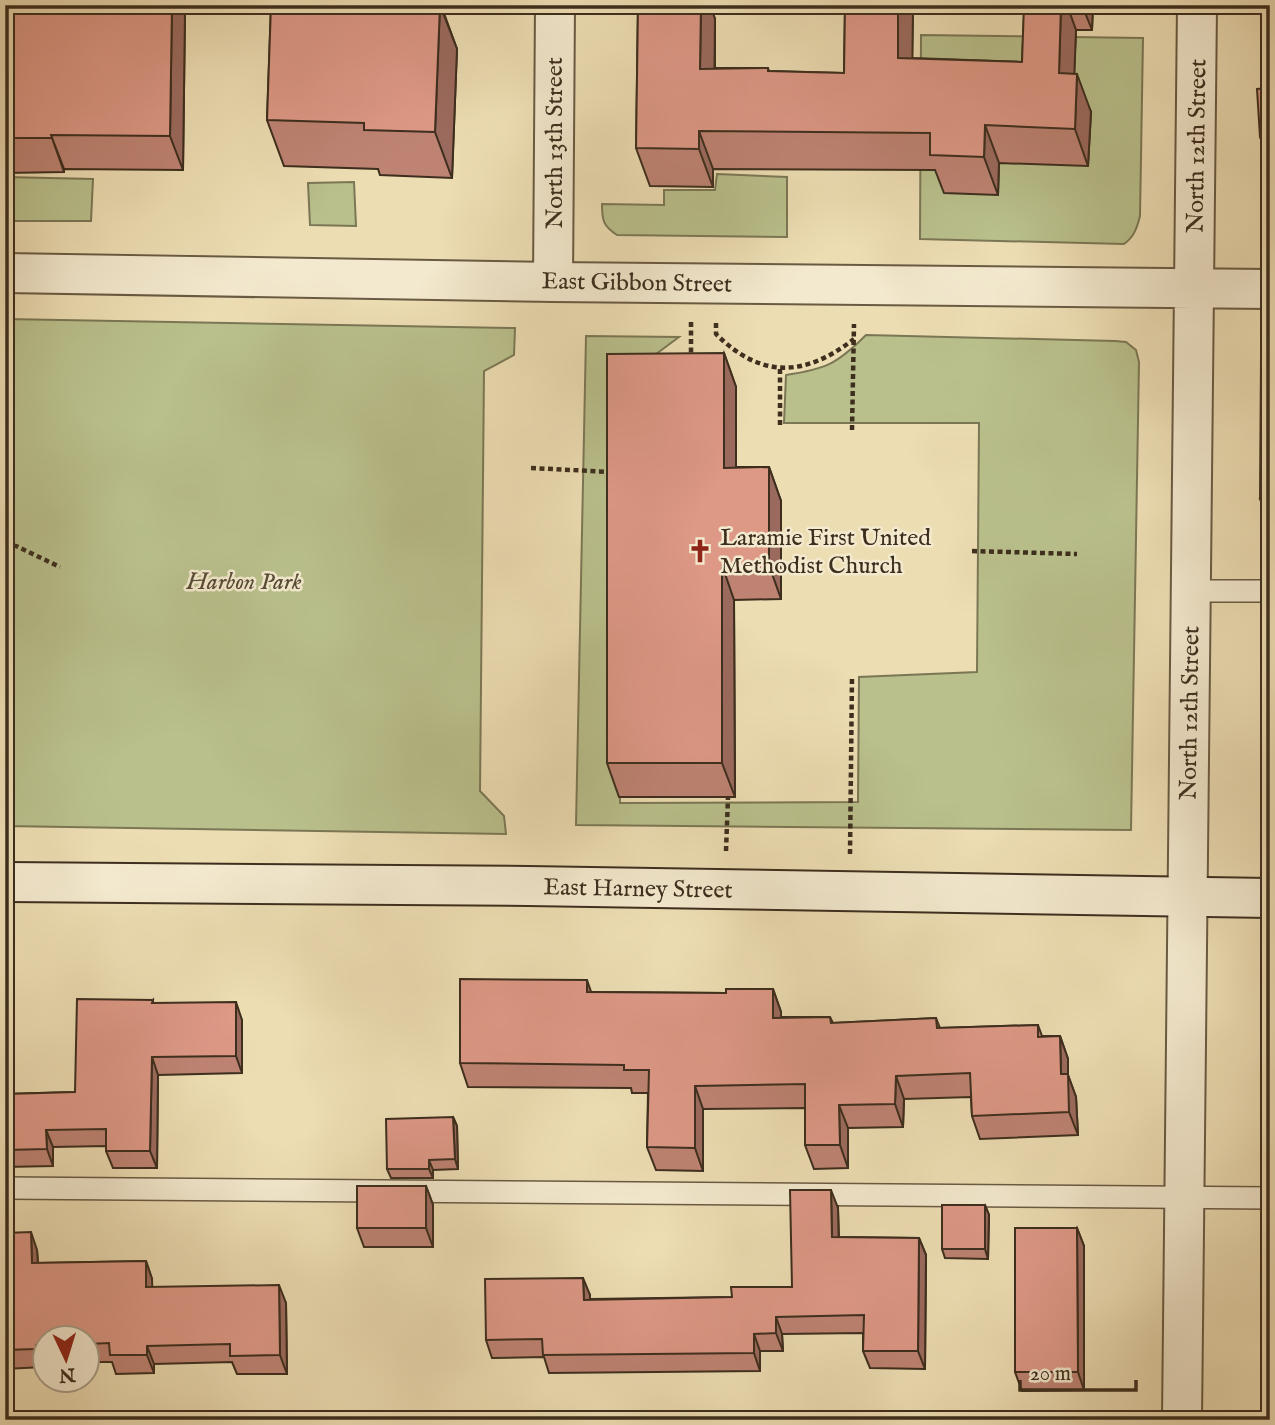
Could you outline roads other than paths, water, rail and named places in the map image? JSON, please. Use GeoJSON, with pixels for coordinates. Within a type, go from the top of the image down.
{"type":"FeatureCollection","features":[{"type":"Feature","properties":{"kind":"street","name":"North 13th Street"},"geometry":{"type":"LineString","coordinates":[[553,282],[555,5]]}},
{"type":"Feature","properties":{"kind":"street","name":"North 12th Street"},"geometry":{"type":"LineString","coordinates":[[1182,1420],[1197,5]]}},
{"type":"Feature","properties":{"kind":"street","name":"East Gibbon Street"},"geometry":{"type":"LineString","coordinates":[[5,272],[553,282],[1270,289]]}},
{"type":"Feature","properties":{"kind":"street","name":"East Harney Street"},"geometry":{"type":"LineString","coordinates":[[5,882],[1270,898]]}},
{"type":"Feature","properties":{"kind":"lane"},"geometry":{"type":"LineString","coordinates":[[1191,591],[1270,591]]}},
{"type":"Feature","properties":{"kind":"lane"},"geometry":{"type":"LineString","coordinates":[[5,1188],[1270,1198]]}},
{"type":"Feature","properties":{"kind":"place","name":"Laramie First United Methodist Church"},"geometry":{"type":"Point","coordinates":[700,551]}},
{"type":"Feature","properties":{"kind":"park label","name":"Harbon Park"},"geometry":{"type":"Point","coordinates":[244,581]}}]}
